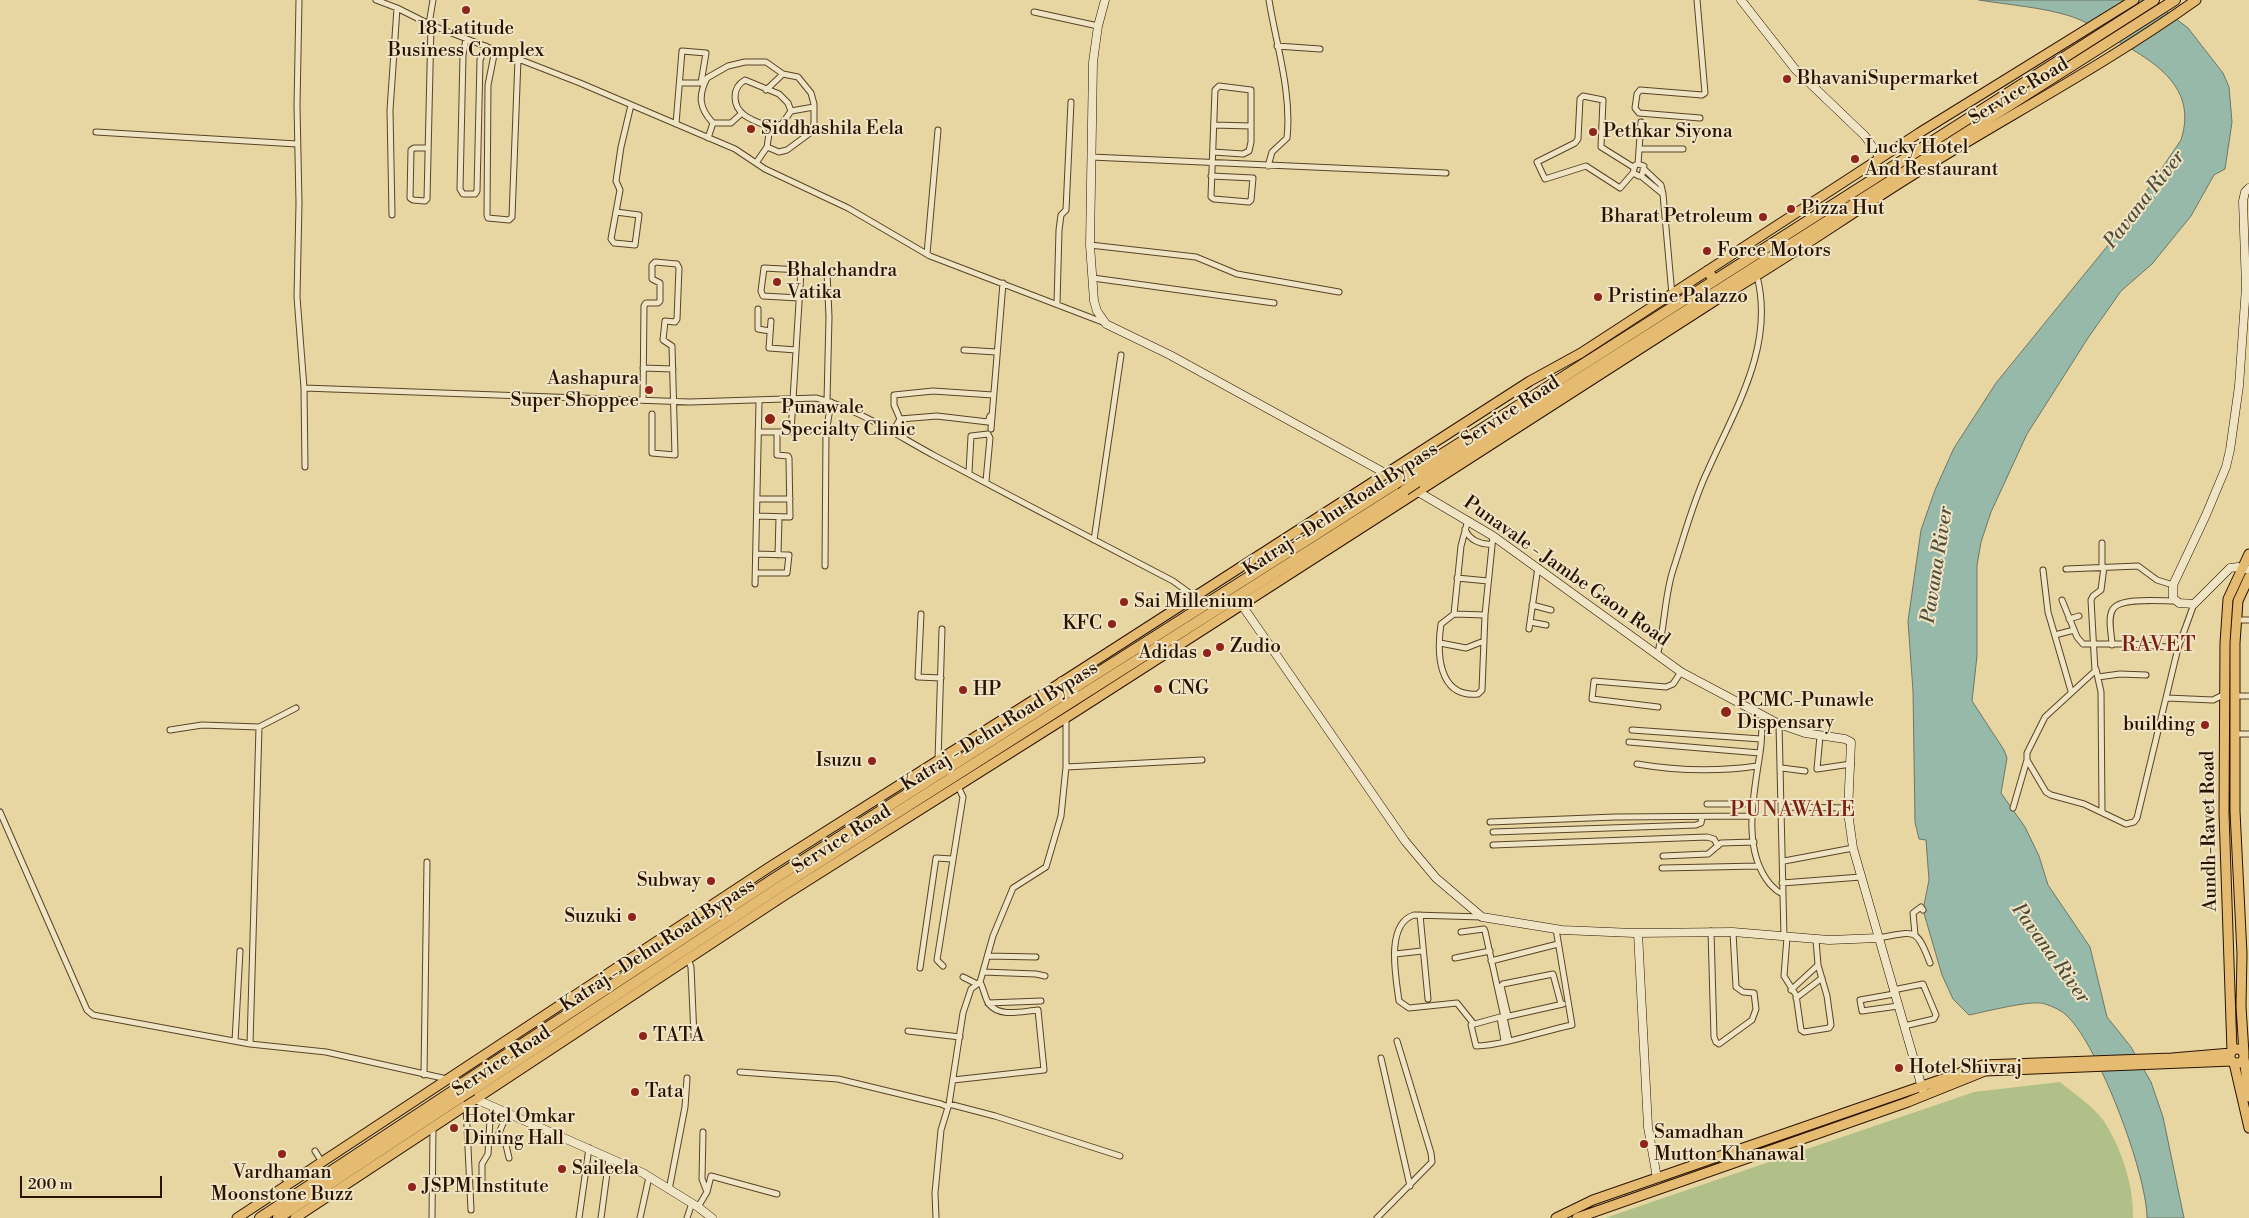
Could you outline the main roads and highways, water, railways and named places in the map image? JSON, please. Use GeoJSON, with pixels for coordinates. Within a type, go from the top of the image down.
{"type":"FeatureCollection","features":[{"type":"Feature","properties":{"kind":"highway","name":"Katraj - Dehu Road Bypass"},"geometry":{"type":"LineString","coordinates":[[278,1218],[845,845],[1239,601],[1714,280],[2154,0]]}},
{"type":"Feature","properties":{"kind":"highway","name":"Katraj - Dehu Road Bypass"},"geometry":{"type":"LineString","coordinates":[[465,1096],[464,1083],[670,947],[1395,484],[1414,483],[2174,1]]}},
{"type":"Feature","properties":{"kind":"highway"},"geometry":{"type":"LineString","coordinates":[[1708,271],[1714,280]]}},
{"type":"Feature","properties":{"kind":"highway"},"geometry":{"type":"LineString","coordinates":[[1018,725],[1024,715],[1055,693],[1062,682]]}},
{"type":"Feature","properties":{"kind":"highway"},"geometry":{"type":"LineString","coordinates":[[982,734],[989,743]]}},
{"type":"Feature","properties":{"kind":"highway"},"geometry":{"type":"LineString","coordinates":[[948,769],[951,753]]}},
{"type":"Feature","properties":{"kind":"highway"},"geometry":{"type":"LineString","coordinates":[[845,845],[845,857]]}},
{"type":"Feature","properties":{"kind":"highway"},"geometry":{"type":"LineString","coordinates":[[665,936],[670,947]]}},
{"type":"Feature","properties":{"kind":"highway","name":"Katraj - Dehu Road Bypass"},"geometry":{"type":"LineString","coordinates":[[260,1218],[465,1096]]}},
{"type":"Feature","properties":{"kind":"main road","name":"Service Road"},"geometry":{"type":"LineString","coordinates":[[237,1218],[665,936],[1386,473],[1530,382],[1581,353],[1880,158],[2134,0]]}},
{"type":"Feature","properties":{"kind":"main road","name":"Service Road"},"geometry":{"type":"LineString","coordinates":[[295,1218],[433,1127],[465,1096],[688,959],[845,857],[1066,718],[1414,483],[1757,276],[1923,169],[2106,59],[2196,0]]}},
{"type":"Feature","properties":{"kind":"main road","name":"Aundh-Ravet Road"},"geometry":{"type":"LineString","coordinates":[[2249,554],[2246,569],[2230,594],[2227,608],[2224,814],[2232,1057],[2249,1128]]}},
{"type":"Feature","properties":{"kind":"main road","name":"Aundh-Ravet Road"},"geometry":{"type":"LineString","coordinates":[[2249,577],[2239,598],[2236,620],[2235,696],[2235,811],[2245,954],[2246,1029],[2244,1056],[2249,1097]]}},
{"type":"Feature","properties":{"kind":"main road"},"geometry":{"type":"LineString","coordinates":[[1577,1218],[1974,1072],[2232,1057],[2240,1063],[2244,1056]]}},
{"type":"Feature","properties":{"kind":"main road"},"geometry":{"type":"LineString","coordinates":[[1560,1216],[1593,1200],[1923,1090]]}},
{"type":"Feature","properties":{"kind":"water","name":"Pavana River"},"geometry":{"type":"Polygon","coordinates":[[[1979,0],[2151,0],[2188,28],[2223,73],[2229,87],[2232,122],[2225,169],[2214,175],[2191,216],[2152,264],[2121,291],[2088,338],[2027,434],[1991,512],[1981,542],[1977,565],[1977,656],[1972,701],[2004,750],[2007,758],[2001,793],[2025,827],[2039,856],[2048,885],[2090,947],[2107,1017],[2131,1047],[2151,1082],[2163,1117],[2184,1218],[2147,1218],[2139,1172],[2119,1112],[2107,1082],[2093,1055],[2080,1032],[2068,1017],[2054,1007],[2039,1003],[2020,1004],[1969,1015],[1953,999],[1942,975],[1923,910],[1929,880],[1926,840],[1919,839],[1915,822],[1913,691],[1908,621],[1921,530],[1935,490],[1954,448],[1996,383],[2118,233],[2181,140],[2185,121],[2183,105],[2178,91],[2158,67],[2087,23],[2070,16],[2036,8],[1979,0]]]}},
{"type":"Feature","properties":{"kind":"place","name":"18 Latitude Business Complex"},"geometry":{"type":"Point","coordinates":[466,10]}},
{"type":"Feature","properties":{"kind":"place","name":"BhavaniSupermarket"},"geometry":{"type":"Point","coordinates":[1787,79]}},
{"type":"Feature","properties":{"kind":"place","name":"Siddhashila Eela"},"geometry":{"type":"Point","coordinates":[751,129]}},
{"type":"Feature","properties":{"kind":"place","name":"Pethkar Siyona"},"geometry":{"type":"Point","coordinates":[1593,132]}},
{"type":"Feature","properties":{"kind":"place","name":"Lucky Hotel And Restaurant"},"geometry":{"type":"Point","coordinates":[1855,159]}},
{"type":"Feature","properties":{"kind":"place","name":"Pizza Hut"},"geometry":{"type":"Point","coordinates":[1791,209]}},
{"type":"Feature","properties":{"kind":"place","name":"Bharat Petroleum"},"geometry":{"type":"Point","coordinates":[1763,217]}},
{"type":"Feature","properties":{"kind":"place","name":"Force Motors"},"geometry":{"type":"Point","coordinates":[1707,251]}},
{"type":"Feature","properties":{"kind":"place","name":"Bhalchandra Vatika"},"geometry":{"type":"Point","coordinates":[777,282]}},
{"type":"Feature","properties":{"kind":"place","name":"Pristine Palazzo"},"geometry":{"type":"Point","coordinates":[1598,297]}},
{"type":"Feature","properties":{"kind":"place","name":"Aashapura Super Shoppee"},"geometry":{"type":"Point","coordinates":[649,390]}},
{"type":"Feature","properties":{"kind":"place","name":"Punawale Specialty Clinic"},"geometry":{"type":"Point","coordinates":[770,419]}},
{"type":"Feature","properties":{"kind":"place","name":"Sai Millenium"},"geometry":{"type":"Point","coordinates":[1124,602]}},
{"type":"Feature","properties":{"kind":"place","name":"KFC"},"geometry":{"type":"Point","coordinates":[1112,624]}},
{"type":"Feature","properties":{"kind":"place","name":"Zudio"},"geometry":{"type":"Point","coordinates":[1220,647]}},
{"type":"Feature","properties":{"kind":"place","name":"Adidas"},"geometry":{"type":"Point","coordinates":[1207,653]}},
{"type":"Feature","properties":{"kind":"place","name":"CNG"},"geometry":{"type":"Point","coordinates":[1158,689]}},
{"type":"Feature","properties":{"kind":"place","name":"HP"},"geometry":{"type":"Point","coordinates":[963,690]}},
{"type":"Feature","properties":{"kind":"place","name":"PCMC-Punawle Dispensary"},"geometry":{"type":"Point","coordinates":[1726,712]}},
{"type":"Feature","properties":{"kind":"place","name":"building"},"geometry":{"type":"Point","coordinates":[2205,725]}},
{"type":"Feature","properties":{"kind":"place","name":"Isuzu"},"geometry":{"type":"Point","coordinates":[872,761]}},
{"type":"Feature","properties":{"kind":"place","name":"Subway"},"geometry":{"type":"Point","coordinates":[711,881]}},
{"type":"Feature","properties":{"kind":"place","name":"Suzuki"},"geometry":{"type":"Point","coordinates":[632,917]}},
{"type":"Feature","properties":{"kind":"place","name":"TATA"},"geometry":{"type":"Point","coordinates":[643,1036]}},
{"type":"Feature","properties":{"kind":"place","name":"Hotel Shivraj"},"geometry":{"type":"Point","coordinates":[1899,1068]}},
{"type":"Feature","properties":{"kind":"place","name":"Tata"},"geometry":{"type":"Point","coordinates":[635,1092]}},
{"type":"Feature","properties":{"kind":"place","name":"Hotel Omkar Dining Hall"},"geometry":{"type":"Point","coordinates":[454,1128]}},
{"type":"Feature","properties":{"kind":"place","name":"Samadhan Mutton Khanawal"},"geometry":{"type":"Point","coordinates":[1644,1144]}},
{"type":"Feature","properties":{"kind":"place","name":"Vardhaman Moonstone Buzz"},"geometry":{"type":"Point","coordinates":[282,1154]}},
{"type":"Feature","properties":{"kind":"place","name":"Saileela"},"geometry":{"type":"Point","coordinates":[562,1169]}},
{"type":"Feature","properties":{"kind":"place","name":"JSPM Institute"},"geometry":{"type":"Point","coordinates":[412,1187]}},
{"type":"Feature","properties":{"kind":"district","name":"RAVET"},"geometry":{"type":"Point","coordinates":[2159,646]}},
{"type":"Feature","properties":{"kind":"district","name":"PUNAWALE"},"geometry":{"type":"Point","coordinates":[1793,811]}}]}
